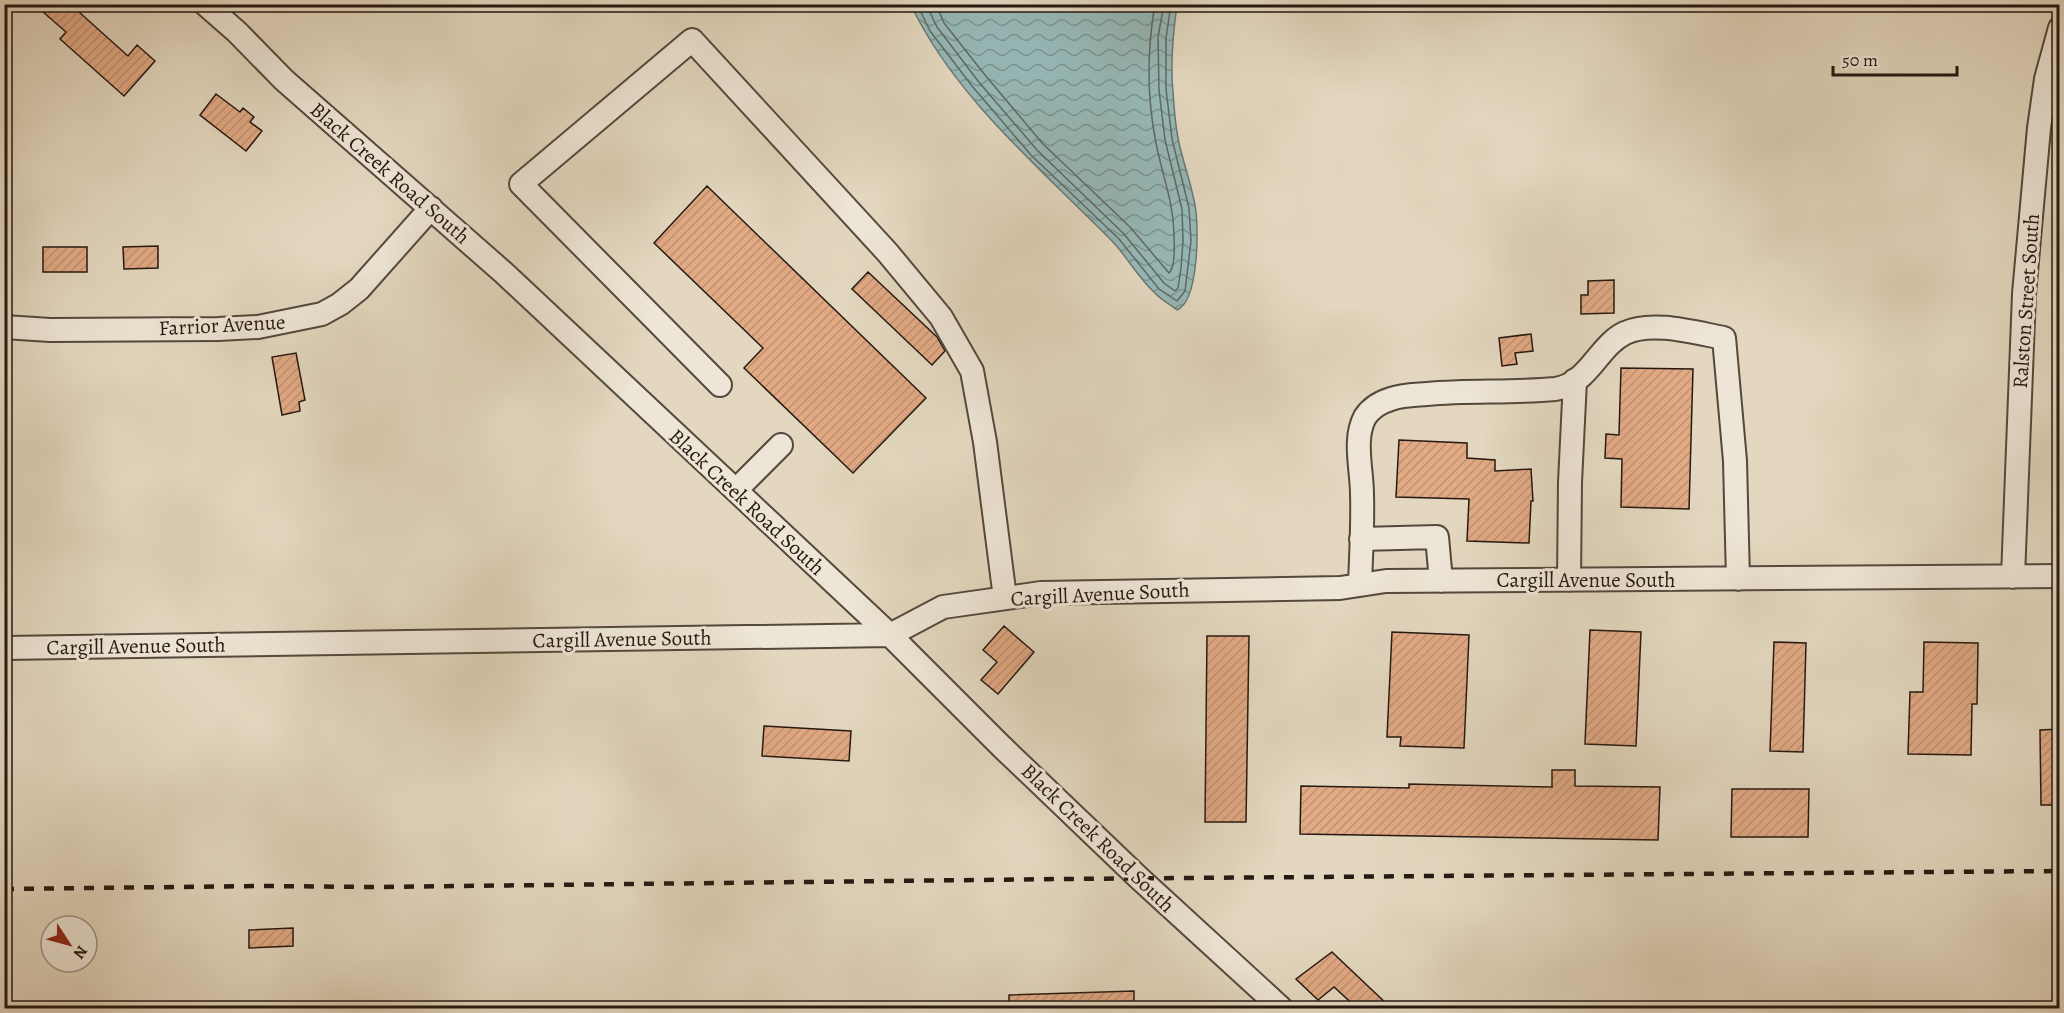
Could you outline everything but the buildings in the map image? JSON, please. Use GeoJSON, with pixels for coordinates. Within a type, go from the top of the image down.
{"type":"FeatureCollection","features":[{"type":"Feature","properties":{"kind":"street","name":"Black Creek Road South"},"geometry":{"type":"LineString","coordinates":[[205,4],[237,32],[284,80],[504,273],[890,635],[1002,747],[1139,878],[1281,1008]]}},
{"type":"Feature","properties":{"kind":"street","name":"Ralston Street South"},"geometry":{"type":"LineString","coordinates":[[2013,577],[2024,294],[2049,130],[2046,80],[2060,28]]}},
{"type":"Feature","properties":{"kind":"street"},"geometry":{"type":"LineString","coordinates":[[720,385],[521,184],[692,40],[894,260],[941,317],[972,371],[985,442],[1005,598]]}},
{"type":"Feature","properties":{"kind":"street","name":"Farrior Avenue"},"geometry":{"type":"LineString","coordinates":[[4,327],[50,330],[218,330],[258,327],[322,314],[359,289],[431,208]]}},
{"type":"Feature","properties":{"kind":"street"},"geometry":{"type":"LineString","coordinates":[[1360,585],[1362,492],[1359,455],[1360,430],[1366,416],[1375,406],[1397,397],[1450,392],[1557,388],[1575,380],[1590,368],[1608,346],[1626,333],[1664,327],[1724,338],[1735,461],[1738,579]]}},
{"type":"Feature","properties":{"kind":"street"},"geometry":{"type":"LineString","coordinates":[[1569,580],[1570,482],[1575,380]]}},
{"type":"Feature","properties":{"kind":"street"},"geometry":{"type":"LineString","coordinates":[[736,490],[781,445]]}},
{"type":"Feature","properties":{"kind":"street"},"geometry":{"type":"LineString","coordinates":[[1361,539],[1437,537],[1441,581]]}},
{"type":"Feature","properties":{"kind":"street","name":"Cargill Avenue South"},"geometry":{"type":"LineString","coordinates":[[4,648],[890,635],[943,607],[1041,592],[1340,588],[1386,581],[2060,576]]}},
{"type":"Feature","properties":{"kind":"water"},"geometry":{"type":"Polygon","coordinates":[[[911,5],[1177,5],[1172,59],[1174,109],[1180,146],[1195,205],[1197,229],[1196,262],[1190,293],[1184,304],[1177,310],[1157,295],[1111,240],[1001,130],[951,70],[929,38],[911,5]]]}},
{"type":"Feature","properties":{"kind":"railway"},"geometry":{"type":"LineString","coordinates":[[4,889],[2060,871]]}}]}
